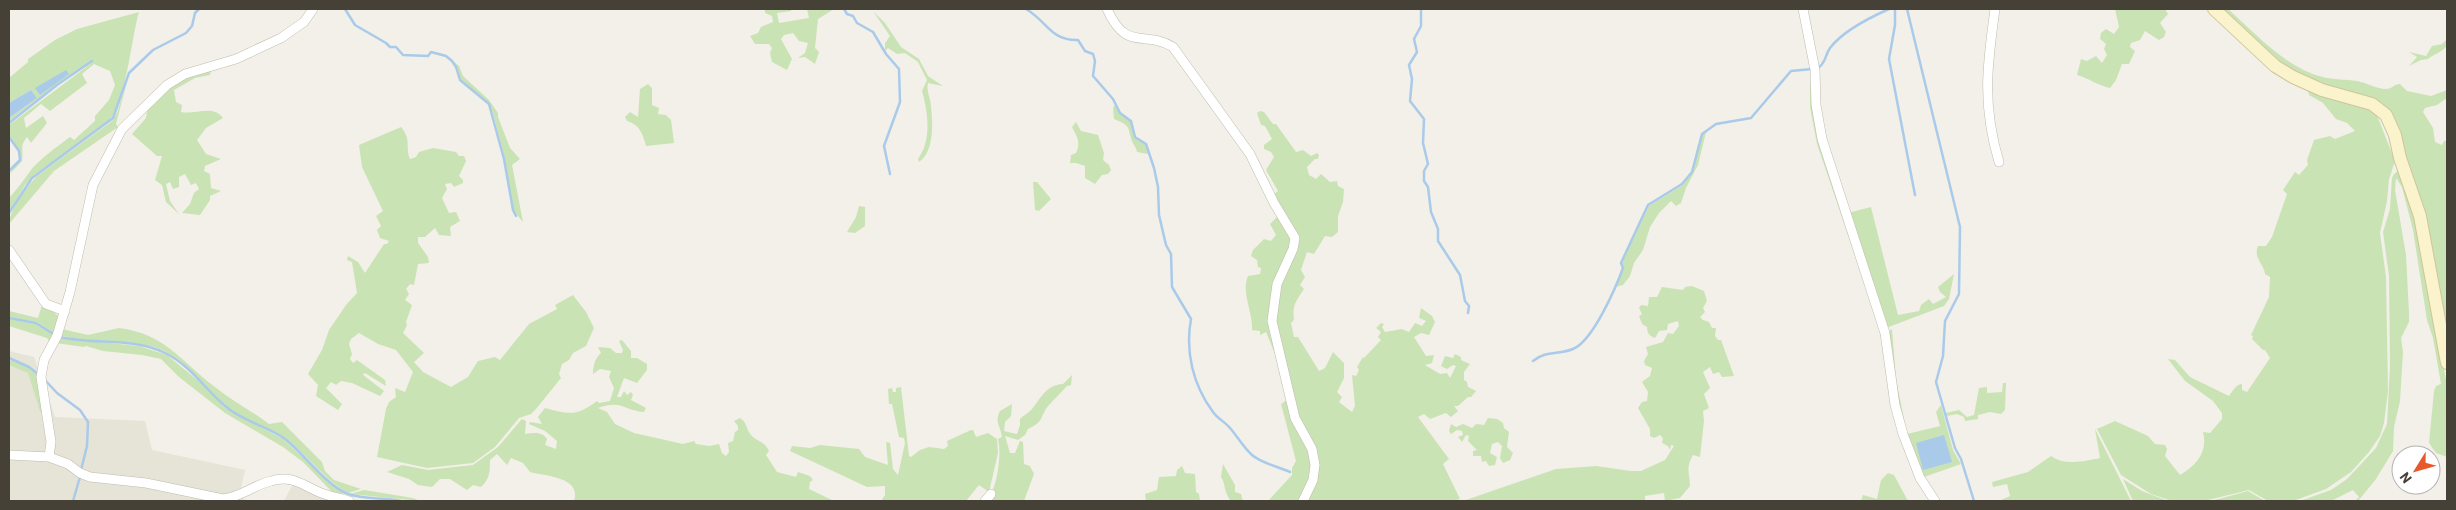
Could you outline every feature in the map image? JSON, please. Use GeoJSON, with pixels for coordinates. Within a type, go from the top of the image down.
{"type":"FeatureCollection","features":[{"type":"Feature","properties":{"kind":"main road"},"geometry":{"type":"LineString","coordinates":[[2214,9],[2271,62],[2292,77],[2322,90],[2372,104],[2386,115],[2395,135],[2400,158],[2420,216],[2447,363]]}},
{"type":"Feature","properties":{"kind":"street"},"geometry":{"type":"LineString","coordinates":[[49,457],[51,442],[41,377],[44,360],[57,336],[65,311],[93,184],[122,129],[141,108],[167,85],[185,74],[236,59],[281,38],[304,22],[313,9]]}},
{"type":"Feature","properties":{"kind":"street"},"geometry":{"type":"LineString","coordinates":[[1107,9],[1115,25],[1132,38],[1160,41],[1173,47],[1250,154],[1274,203],[1295,238],[1294,249],[1277,284],[1272,321],[1295,418],[1312,449],[1316,465],[1313,480],[1303,501]]}},
{"type":"Feature","properties":{"kind":"street"},"geometry":{"type":"LineString","coordinates":[[1803,9],[1815,70],[1816,104],[1822,139],[1885,333],[1895,405],[1903,434],[1920,478],[1935,501]]}},
{"type":"Feature","properties":{"kind":"street"},"geometry":{"type":"LineString","coordinates":[[1995,9],[1986,88],[1987,109],[1999,162]]}},
{"type":"Feature","properties":{"kind":"street"},"geometry":{"type":"LineString","coordinates":[[9,250],[46,304],[65,311]]}},
{"type":"Feature","properties":{"kind":"street"},"geometry":{"type":"LineString","coordinates":[[9,455],[49,457],[68,464],[90,477],[146,483],[223,499],[232,498],[271,480],[285,478],[297,480],[319,492],[349,501]]}},
{"type":"Feature","properties":{"kind":"shaded area"},"geometry":{"type":"Polygon","coordinates":[[[9,351],[34,357],[55,417],[145,421],[152,450],[245,470],[239,497],[249,501],[9,501],[9,351]]]}},
{"type":"Feature","properties":{"kind":"shaded area"},"geometry":{"type":"Polygon","coordinates":[[[293,484],[342,501],[284,501],[293,484]]]}},
{"type":"Feature","properties":{"kind":"green space"},"geometry":{"type":"Polygon","coordinates":[[[765,9],[791,9],[791,11],[777,13],[779,23],[809,18],[807,9],[834,9],[818,19],[815,48],[819,52],[815,64],[805,57],[798,58],[805,53],[808,43],[799,41],[793,33],[784,35],[781,39],[792,59],[787,70],[772,62],[770,53],[772,48],[769,44],[755,44],[750,36],[758,33],[761,27],[773,22],[772,16],[765,13],[765,9]]]}},
{"type":"Feature","properties":{"kind":"green space"},"geometry":{"type":"Polygon","coordinates":[[[2115,9],[2165,9],[2168,14],[2160,23],[2166,32],[2164,37],[2159,40],[2145,31],[2140,40],[2131,43],[2130,47],[2135,51],[2129,64],[2122,64],[2116,80],[2110,88],[2077,75],[2081,59],[2087,61],[2096,56],[2102,63],[2107,55],[2104,49],[2106,44],[2100,39],[2101,33],[2106,29],[2114,34],[2119,27],[2115,9]]]}},
{"type":"Feature","properties":{"kind":"green space"},"geometry":{"type":"Polygon","coordinates":[[[2206,9],[2209,9],[2268,63],[2372,110],[2378,118],[2395,161],[2389,179],[2387,201],[2380,233],[2386,277],[2388,391],[2384,423],[2380,436],[2351,472],[2326,489],[2293,501],[2268,501],[2249,490],[2208,500],[2186,501],[2172,501],[2151,494],[2121,475],[2097,429],[2115,421],[2148,436],[2155,444],[2165,445],[2167,449],[2165,456],[2180,475],[2196,462],[2204,446],[2203,432],[2210,433],[2222,419],[2222,413],[2213,401],[2185,381],[2168,359],[2175,360],[2190,377],[2229,396],[2236,387],[2242,384],[2242,390],[2247,392],[2270,358],[2265,350],[2252,339],[2253,336],[2251,335],[2269,297],[2270,277],[2265,274],[2258,257],[2258,246],[2266,246],[2272,237],[2287,194],[2283,190],[2295,172],[2299,175],[2308,165],[2307,160],[2314,140],[2330,136],[2335,139],[2355,131],[2347,123],[2336,119],[2323,103],[2309,95],[2308,91],[2281,77],[2206,9]]]}},
{"type":"Feature","properties":{"kind":"green space"},"geometry":{"type":"Polygon","coordinates":[[[2219,9],[2228,9],[2272,49],[2310,73],[2327,78],[2357,81],[2383,89],[2400,84],[2407,91],[2431,96],[2447,90],[2447,98],[2437,105],[2425,108],[2423,112],[2433,128],[2435,142],[2442,145],[2444,141],[2447,141],[2447,338],[2386,107],[2373,98],[2332,90],[2295,72],[2268,53],[2219,9]]]}},
{"type":"Feature","properties":{"kind":"green space"},"geometry":{"type":"Polygon","coordinates":[[[873,11],[885,23],[901,47],[919,59],[928,76],[943,86],[928,83],[932,129],[930,145],[919,162],[918,159],[925,143],[928,126],[922,91],[927,80],[918,62],[905,53],[897,54],[888,48],[885,51],[885,43],[890,36],[873,11]]]}},
{"type":"Feature","properties":{"kind":"green space"},"geometry":{"type":"Polygon","coordinates":[[[139,12],[127,71],[114,114],[107,123],[35,174],[25,185],[9,212],[9,198],[31,170],[60,144],[70,137],[74,140],[95,121],[95,116],[109,100],[115,85],[110,71],[94,64],[82,74],[87,83],[50,111],[41,104],[24,118],[26,128],[43,116],[47,123],[31,143],[27,137],[22,146],[22,161],[9,175],[21,156],[9,134],[9,125],[93,62],[56,85],[9,121],[9,118],[37,98],[31,90],[9,103],[9,78],[28,62],[28,59],[55,40],[77,29],[139,12]]]}},
{"type":"Feature","properties":{"kind":"green space"},"geometry":{"type":"Polygon","coordinates":[[[2447,39],[2447,46],[2443,50],[2428,59],[2409,66],[2417,57],[2409,52],[2426,56],[2432,46],[2442,44],[2447,39]]]}},
{"type":"Feature","properties":{"kind":"green space"},"geometry":{"type":"Polygon","coordinates":[[[452,60],[459,66],[463,76],[489,100],[498,113],[510,148],[520,159],[512,165],[523,222],[513,210],[505,159],[493,113],[489,104],[460,79],[457,67],[452,60]]]}},
{"type":"Feature","properties":{"kind":"green space"},"geometry":{"type":"Polygon","coordinates":[[[212,67],[210,75],[195,78],[174,90],[176,102],[182,105],[181,112],[209,111],[219,114],[223,118],[206,128],[197,140],[206,154],[221,159],[205,166],[204,171],[210,174],[211,188],[221,191],[210,196],[210,200],[200,215],[182,213],[190,204],[194,193],[199,189],[196,183],[191,185],[185,174],[179,177],[179,187],[173,189],[170,182],[166,184],[170,201],[179,214],[166,202],[162,185],[155,180],[162,156],[157,156],[132,134],[146,118],[148,104],[171,84],[212,67]]]}},
{"type":"Feature","properties":{"kind":"green space"},"geometry":{"type":"Polygon","coordinates":[[[128,78],[116,124],[118,127],[54,171],[9,224],[15,206],[37,176],[112,121],[117,113],[128,78]]]}},
{"type":"Feature","properties":{"kind":"green space"},"geometry":{"type":"Polygon","coordinates":[[[1810,83],[1815,123],[1883,337],[1817,144],[1810,107],[1810,83]]]}},
{"type":"Feature","properties":{"kind":"green space"},"geometry":{"type":"Polygon","coordinates":[[[648,84],[652,88],[652,105],[659,108],[658,114],[666,115],[671,120],[674,143],[646,146],[640,130],[635,124],[627,121],[625,117],[630,112],[638,117],[640,89],[648,84]]]}},
{"type":"Feature","properties":{"kind":"green space"},"geometry":{"type":"Polygon","coordinates":[[[1116,103],[1120,114],[1131,121],[1135,137],[1145,144],[1148,154],[1137,152],[1127,127],[1114,119],[1113,108],[1116,103]]]}},
{"type":"Feature","properties":{"kind":"green space"},"geometry":{"type":"Polygon","coordinates":[[[1260,111],[1264,112],[1273,124],[1276,124],[1296,152],[1303,150],[1311,156],[1317,153],[1319,155],[1318,159],[1315,159],[1307,167],[1309,175],[1316,179],[1321,174],[1330,182],[1337,181],[1338,186],[1344,189],[1343,202],[1338,216],[1338,232],[1332,237],[1325,236],[1314,254],[1307,252],[1301,270],[1305,277],[1300,285],[1304,289],[1295,303],[1294,320],[1291,323],[1294,337],[1298,337],[1319,371],[1325,368],[1333,352],[1344,363],[1344,378],[1337,392],[1342,397],[1339,402],[1352,412],[1355,406],[1352,375],[1356,376],[1359,370],[1357,367],[1363,357],[1381,340],[1378,337],[1381,332],[1376,328],[1381,323],[1384,324],[1382,327],[1385,332],[1402,329],[1409,332],[1415,323],[1422,326],[1426,321],[1419,318],[1421,308],[1432,316],[1435,322],[1429,335],[1421,333],[1414,337],[1426,356],[1434,355],[1432,363],[1425,365],[1440,374],[1447,373],[1450,378],[1456,366],[1453,365],[1447,369],[1441,366],[1445,356],[1453,358],[1455,354],[1461,357],[1461,360],[1470,364],[1464,372],[1464,380],[1467,382],[1468,387],[1476,391],[1458,406],[1454,406],[1458,411],[1451,417],[1446,413],[1430,419],[1424,414],[1418,417],[1449,459],[1443,464],[1460,499],[1453,501],[1305,501],[1317,474],[1300,424],[1275,320],[1280,283],[1296,248],[1273,195],[1278,191],[1266,170],[1274,157],[1271,152],[1264,149],[1264,145],[1272,139],[1265,126],[1261,125],[1257,113],[1260,111]]]}},
{"type":"Feature","properties":{"kind":"green space"},"geometry":{"type":"Polygon","coordinates":[[[1076,122],[1081,131],[1098,135],[1104,153],[1103,160],[1109,165],[1111,170],[1108,174],[1102,175],[1095,184],[1085,178],[1085,166],[1070,163],[1071,155],[1076,153],[1078,146],[1078,140],[1072,127],[1076,122]]]}},
{"type":"Feature","properties":{"kind":"green space"},"geometry":{"type":"Polygon","coordinates":[[[401,127],[406,136],[410,159],[416,157],[419,152],[433,148],[456,152],[459,156],[464,156],[466,161],[459,176],[463,183],[454,187],[451,183],[445,184],[447,189],[442,198],[449,213],[456,212],[460,221],[450,227],[451,236],[439,235],[435,228],[425,237],[418,237],[418,243],[428,257],[429,263],[418,264],[414,285],[410,284],[406,289],[409,294],[405,300],[412,305],[403,333],[424,353],[414,362],[423,372],[451,387],[468,377],[478,361],[495,357],[500,360],[529,324],[557,309],[555,305],[573,295],[586,312],[594,328],[586,346],[573,353],[569,360],[562,364],[559,374],[561,378],[536,409],[531,414],[519,418],[495,447],[473,463],[427,468],[377,457],[386,409],[389,402],[396,397],[395,388],[405,392],[413,372],[396,350],[378,344],[359,333],[351,339],[349,344],[352,354],[350,359],[353,363],[357,360],[385,380],[386,386],[365,373],[363,375],[384,391],[380,396],[352,383],[341,381],[336,385],[331,382],[326,388],[342,404],[338,410],[316,396],[318,385],[308,374],[322,350],[329,330],[346,305],[357,293],[352,262],[347,260],[348,256],[358,262],[365,273],[384,244],[387,244],[389,241],[380,238],[377,230],[381,226],[376,216],[383,211],[362,167],[359,145],[401,127]]]}},
{"type":"Feature","properties":{"kind":"green space"},"geometry":{"type":"Polygon","coordinates":[[[1706,132],[1698,165],[1686,188],[1681,203],[1676,206],[1671,201],[1659,213],[1650,227],[1643,250],[1634,263],[1630,276],[1623,285],[1615,287],[1624,268],[1622,263],[1649,206],[1683,185],[1692,172],[1703,134],[1706,132]]]}},
{"type":"Feature","properties":{"kind":"green space"},"geometry":{"type":"Polygon","coordinates":[[[2399,170],[2416,222],[2447,385],[2447,457],[2441,455],[2441,445],[2430,445],[2429,443],[2434,391],[2436,386],[2441,384],[2433,338],[2427,320],[2413,230],[2402,187],[2396,178],[2395,190],[2406,255],[2409,322],[2401,338],[2403,352],[2400,401],[2394,427],[2391,454],[2376,479],[2358,501],[2355,501],[2359,497],[2353,490],[2331,501],[2300,501],[2331,490],[2347,479],[2376,448],[2387,424],[2390,366],[2389,276],[2383,232],[2390,209],[2392,178],[2399,170]]]}},
{"type":"Feature","properties":{"kind":"green space"},"geometry":{"type":"Polygon","coordinates":[[[1033,182],[1037,182],[1051,199],[1039,211],[1035,210],[1033,182]]]}},
{"type":"Feature","properties":{"kind":"green space"},"geometry":{"type":"Polygon","coordinates":[[[859,206],[865,207],[865,226],[855,233],[847,232],[856,217],[859,206]]]}},
{"type":"Feature","properties":{"kind":"green space"},"geometry":{"type":"Polygon","coordinates":[[[1871,207],[1898,315],[1919,311],[1921,305],[1929,299],[1933,304],[1946,297],[1940,292],[1938,287],[1954,274],[1949,299],[1944,306],[1886,328],[1848,213],[1871,207]]]}},
{"type":"Feature","properties":{"kind":"green space"},"geometry":{"type":"Polygon","coordinates":[[[1277,217],[1292,241],[1272,303],[1282,369],[1309,449],[1312,471],[1300,501],[1268,501],[1292,475],[1292,468],[1296,461],[1281,404],[1288,399],[1278,361],[1266,332],[1260,335],[1260,331],[1252,330],[1246,296],[1248,276],[1260,274],[1261,268],[1258,267],[1257,260],[1251,256],[1253,250],[1264,239],[1271,241],[1276,235],[1270,224],[1277,217]]]}},
{"type":"Feature","properties":{"kind":"green space"},"geometry":{"type":"Polygon","coordinates":[[[1692,286],[1704,291],[1707,301],[1703,308],[1705,312],[1700,317],[1709,322],[1712,328],[1716,328],[1715,336],[1718,340],[1721,340],[1734,376],[1722,377],[1719,372],[1713,374],[1710,367],[1703,372],[1710,388],[1704,394],[1709,408],[1703,411],[1704,421],[1700,457],[1693,455],[1689,468],[1690,486],[1680,498],[1665,501],[1664,493],[1645,496],[1645,501],[1463,501],[1556,469],[1596,466],[1641,471],[1665,460],[1674,446],[1671,445],[1670,450],[1668,446],[1662,443],[1663,438],[1660,435],[1654,438],[1650,436],[1650,429],[1638,408],[1642,402],[1647,401],[1648,392],[1642,382],[1650,376],[1652,368],[1645,365],[1644,361],[1648,354],[1646,347],[1663,342],[1668,333],[1673,334],[1679,326],[1678,321],[1668,324],[1667,330],[1659,331],[1655,338],[1649,334],[1647,327],[1642,324],[1639,316],[1642,314],[1639,308],[1641,305],[1648,306],[1649,297],[1657,297],[1662,287],[1683,290],[1685,287],[1692,286]]]}},
{"type":"Feature","properties":{"kind":"green space"},"geometry":{"type":"Polygon","coordinates":[[[43,302],[58,316],[55,334],[37,322],[9,317],[9,311],[38,318],[43,302]]]}},
{"type":"Feature","properties":{"kind":"green space"},"geometry":{"type":"Polygon","coordinates":[[[9,319],[36,324],[55,336],[51,344],[47,338],[9,326],[9,319]]]}},
{"type":"Feature","properties":{"kind":"green space"},"geometry":{"type":"Polygon","coordinates":[[[119,328],[135,331],[161,342],[202,377],[269,424],[282,422],[322,462],[325,471],[334,480],[361,489],[348,493],[340,488],[283,437],[226,407],[186,366],[168,353],[157,348],[133,343],[71,338],[59,335],[62,329],[88,335],[119,328]]]}},
{"type":"Feature","properties":{"kind":"green space"},"geometry":{"type":"Polygon","coordinates":[[[1892,329],[1896,379],[1907,434],[1940,426],[1936,412],[1941,405],[1953,450],[1961,464],[1924,477],[1904,432],[1897,403],[1887,332],[1892,329]]]}},
{"type":"Feature","properties":{"kind":"green space"},"geometry":{"type":"Polygon","coordinates":[[[59,338],[139,346],[167,355],[202,384],[225,408],[283,439],[329,482],[345,493],[336,496],[303,462],[283,447],[225,413],[179,377],[161,359],[103,351],[86,346],[56,343],[59,338]]]}},
{"type":"Feature","properties":{"kind":"green space"},"geometry":{"type":"Polygon","coordinates":[[[622,340],[631,351],[631,358],[637,358],[647,364],[647,370],[637,383],[624,378],[617,397],[621,397],[624,391],[627,395],[631,392],[633,395],[631,400],[646,408],[644,412],[618,405],[598,408],[607,412],[615,424],[634,433],[683,444],[694,441],[696,444],[709,446],[719,444],[722,453],[726,456],[729,452],[728,443],[733,441],[735,432],[738,430],[738,426],[734,421],[740,418],[751,435],[767,448],[769,451],[766,455],[777,472],[796,477],[798,472],[810,476],[813,480],[810,482],[809,489],[834,501],[574,501],[575,493],[573,487],[568,482],[530,472],[523,463],[511,458],[507,465],[497,454],[490,460],[489,475],[484,484],[481,487],[473,485],[467,490],[450,479],[440,479],[432,487],[418,485],[409,479],[387,472],[402,465],[428,470],[473,465],[498,447],[522,419],[526,421],[525,434],[537,433],[543,435],[547,439],[545,445],[556,449],[557,441],[545,431],[529,424],[530,422],[542,424],[538,417],[545,408],[572,413],[583,410],[597,401],[599,403],[610,401],[614,388],[609,377],[611,371],[600,369],[593,374],[594,365],[601,353],[598,347],[610,348],[616,353],[622,353],[623,350],[619,341],[622,340]]]}},
{"type":"Feature","properties":{"kind":"green space"},"geometry":{"type":"Polygon","coordinates":[[[9,360],[28,367],[39,377],[43,413],[40,411],[28,373],[9,365],[9,360]]]}},
{"type":"Feature","properties":{"kind":"green space"},"geometry":{"type":"Polygon","coordinates":[[[1072,375],[1071,385],[1067,386],[1050,403],[1039,421],[1028,429],[1025,435],[1018,440],[1005,436],[1010,453],[1015,453],[1020,441],[1023,442],[1024,464],[1030,466],[1034,474],[1024,501],[987,501],[994,488],[998,471],[998,439],[1002,437],[998,421],[1000,411],[1012,404],[1011,416],[1005,422],[1004,431],[1017,434],[1020,419],[1030,411],[1048,389],[1063,384],[1072,375]]]}},
{"type":"Feature","properties":{"kind":"green space"},"geometry":{"type":"Polygon","coordinates":[[[2003,383],[2006,383],[2005,410],[2001,414],[1990,412],[1978,415],[1978,419],[1965,421],[1964,417],[1957,414],[1947,416],[1946,413],[1959,410],[1967,417],[1974,415],[1979,388],[1987,387],[1987,393],[2002,392],[2003,383]]]}},
{"type":"Feature","properties":{"kind":"green space"},"geometry":{"type":"Polygon","coordinates":[[[901,387],[909,456],[911,457],[920,450],[929,447],[944,449],[948,446],[947,441],[971,430],[973,430],[976,437],[988,433],[997,439],[998,453],[989,492],[979,485],[966,501],[881,501],[885,495],[885,486],[867,487],[790,451],[792,446],[810,448],[820,445],[859,449],[865,457],[888,465],[886,442],[890,443],[893,469],[898,475],[905,443],[904,438],[899,437],[892,404],[889,404],[888,389],[892,388],[893,392],[896,392],[896,388],[901,387]]]}},
{"type":"Feature","properties":{"kind":"green space"},"geometry":{"type":"Polygon","coordinates":[[[1488,418],[1497,419],[1503,423],[1504,428],[1509,432],[1507,447],[1513,453],[1510,460],[1503,463],[1500,458],[1502,446],[1498,442],[1492,444],[1490,453],[1497,457],[1495,465],[1489,466],[1486,461],[1482,462],[1481,456],[1473,456],[1473,451],[1477,450],[1468,441],[1469,436],[1466,435],[1462,442],[1458,437],[1463,435],[1462,431],[1457,430],[1451,434],[1449,431],[1451,424],[1456,427],[1463,424],[1472,428],[1476,424],[1484,425],[1488,418]]]}},
{"type":"Feature","properties":{"kind":"green space"},"geometry":{"type":"Polygon","coordinates":[[[2095,429],[2131,501],[1999,501],[2010,496],[2007,484],[1993,487],[1992,482],[2028,472],[2051,456],[2069,462],[2100,458],[2095,429]]]}},
{"type":"Feature","properties":{"kind":"green space"},"geometry":{"type":"Polygon","coordinates":[[[1223,464],[1235,485],[1235,492],[1241,494],[1243,501],[1231,501],[1228,497],[1221,477],[1223,464]]]}},
{"type":"Feature","properties":{"kind":"green space"},"geometry":{"type":"Polygon","coordinates":[[[1182,466],[1185,473],[1195,474],[1196,492],[1199,494],[1200,501],[1146,501],[1145,494],[1157,490],[1159,477],[1176,476],[1177,470],[1182,466]]]}},
{"type":"Feature","properties":{"kind":"green space"},"geometry":{"type":"Polygon","coordinates":[[[1888,473],[1894,475],[1908,501],[1861,501],[1863,495],[1877,499],[1881,480],[1888,473]]]}},
{"type":"Feature","properties":{"kind":"green space"},"geometry":{"type":"Polygon","coordinates":[[[2123,479],[2142,491],[2168,501],[2133,501],[2123,479]]]}},
{"type":"Feature","properties":{"kind":"green space"},"geometry":{"type":"Polygon","coordinates":[[[364,490],[413,498],[420,501],[350,494],[364,490]]]}},
{"type":"Feature","properties":{"kind":"green space"},"geometry":{"type":"Polygon","coordinates":[[[2248,491],[2265,501],[2211,501],[2248,491]]]}},
{"type":"Feature","properties":{"kind":"water"},"geometry":{"type":"Polygon","coordinates":[[[66,70],[69,74],[40,95],[35,88],[66,70]]]}},
{"type":"Feature","properties":{"kind":"water"},"geometry":{"type":"Polygon","coordinates":[[[31,90],[37,98],[9,118],[9,103],[31,90]]]}},
{"type":"Feature","properties":{"kind":"water"},"geometry":{"type":"Polygon","coordinates":[[[1944,435],[1952,462],[1923,470],[1916,443],[1944,435]]]}},
{"type":"Feature","properties":{"kind":"waterway"},"geometry":{"type":"LineString","coordinates":[[9,213],[32,178],[113,118],[129,73],[153,50],[186,33],[192,26],[195,13],[199,9]]}},
{"type":"Feature","properties":{"kind":"waterway"},"geometry":{"type":"LineString","coordinates":[[345,9],[355,25],[390,47],[396,47],[403,55],[428,56],[431,52],[446,56],[456,67],[460,80],[489,104],[504,159],[513,210],[516,216]]}},
{"type":"Feature","properties":{"kind":"waterway"},"geometry":{"type":"LineString","coordinates":[[844,9],[847,14],[853,16],[857,23],[873,32],[886,54],[899,69],[900,102],[884,146],[890,174]]}},
{"type":"Feature","properties":{"kind":"waterway"},"geometry":{"type":"LineString","coordinates":[[1026,9],[1055,34],[1078,40],[1085,51],[1093,54],[1095,61],[1093,76],[1113,99],[1120,113],[1131,121],[1135,137],[1146,144],[1158,187],[1159,215],[1166,245],[1171,254],[1172,287],[1191,319],[1189,344],[1192,368],[1206,402],[1252,455],[1265,463],[1290,472]]}},
{"type":"Feature","properties":{"kind":"waterway"},"geometry":{"type":"LineString","coordinates":[[1421,9],[1421,26],[1414,39],[1417,52],[1409,65],[1412,79],[1410,101],[1424,119],[1423,143],[1428,164],[1424,171],[1424,181],[1428,187],[1431,212],[1438,229],[1438,241],[1460,275],[1465,301],[1469,306],[1468,313]]}},
{"type":"Feature","properties":{"kind":"waterway"},"geometry":{"type":"LineString","coordinates":[[1818,68],[1823,64],[1830,48],[1842,36],[1889,9]]}},
{"type":"Feature","properties":{"kind":"waterway"},"geometry":{"type":"LineString","coordinates":[[1895,9],[1895,25],[1889,59],[1915,195]]}},
{"type":"Feature","properties":{"kind":"waterway"},"geometry":{"type":"LineString","coordinates":[[1907,9],[1960,227],[1959,294],[1945,321],[1943,356],[1936,382],[1955,448],[1961,459],[1974,501]]}},
{"type":"Feature","properties":{"kind":"waterway"},"geometry":{"type":"LineString","coordinates":[[9,123],[57,85],[92,61]]}},
{"type":"Feature","properties":{"kind":"waterway"},"geometry":{"type":"LineString","coordinates":[[1533,361],[1543,355],[1573,349],[1588,336],[1603,313],[1615,288],[1623,268],[1621,263],[1648,205],[1682,184],[1692,172],[1702,134],[1716,124],[1751,118],[1791,71],[1812,69]]}},
{"type":"Feature","properties":{"kind":"waterway"},"geometry":{"type":"LineString","coordinates":[[9,137],[19,151],[20,160],[9,171]]}},
{"type":"Feature","properties":{"kind":"waterway"},"geometry":{"type":"LineString","coordinates":[[9,318],[36,323],[55,335]]}},
{"type":"Feature","properties":{"kind":"waterway"},"geometry":{"type":"LineString","coordinates":[[60,337],[86,341],[127,343],[153,348],[165,353],[190,371],[225,406],[247,420],[285,439],[340,490],[361,497],[401,501]]}},
{"type":"Feature","properties":{"kind":"waterway"},"geometry":{"type":"LineString","coordinates":[[9,358],[29,367],[38,374]]}},
{"type":"Feature","properties":{"kind":"waterway"},"geometry":{"type":"LineString","coordinates":[[44,379],[57,393],[80,410],[88,422],[87,446],[81,470]]}},
{"type":"Feature","properties":{"kind":"waterway"},"geometry":{"type":"LineString","coordinates":[[73,501],[80,477]]}}]}
